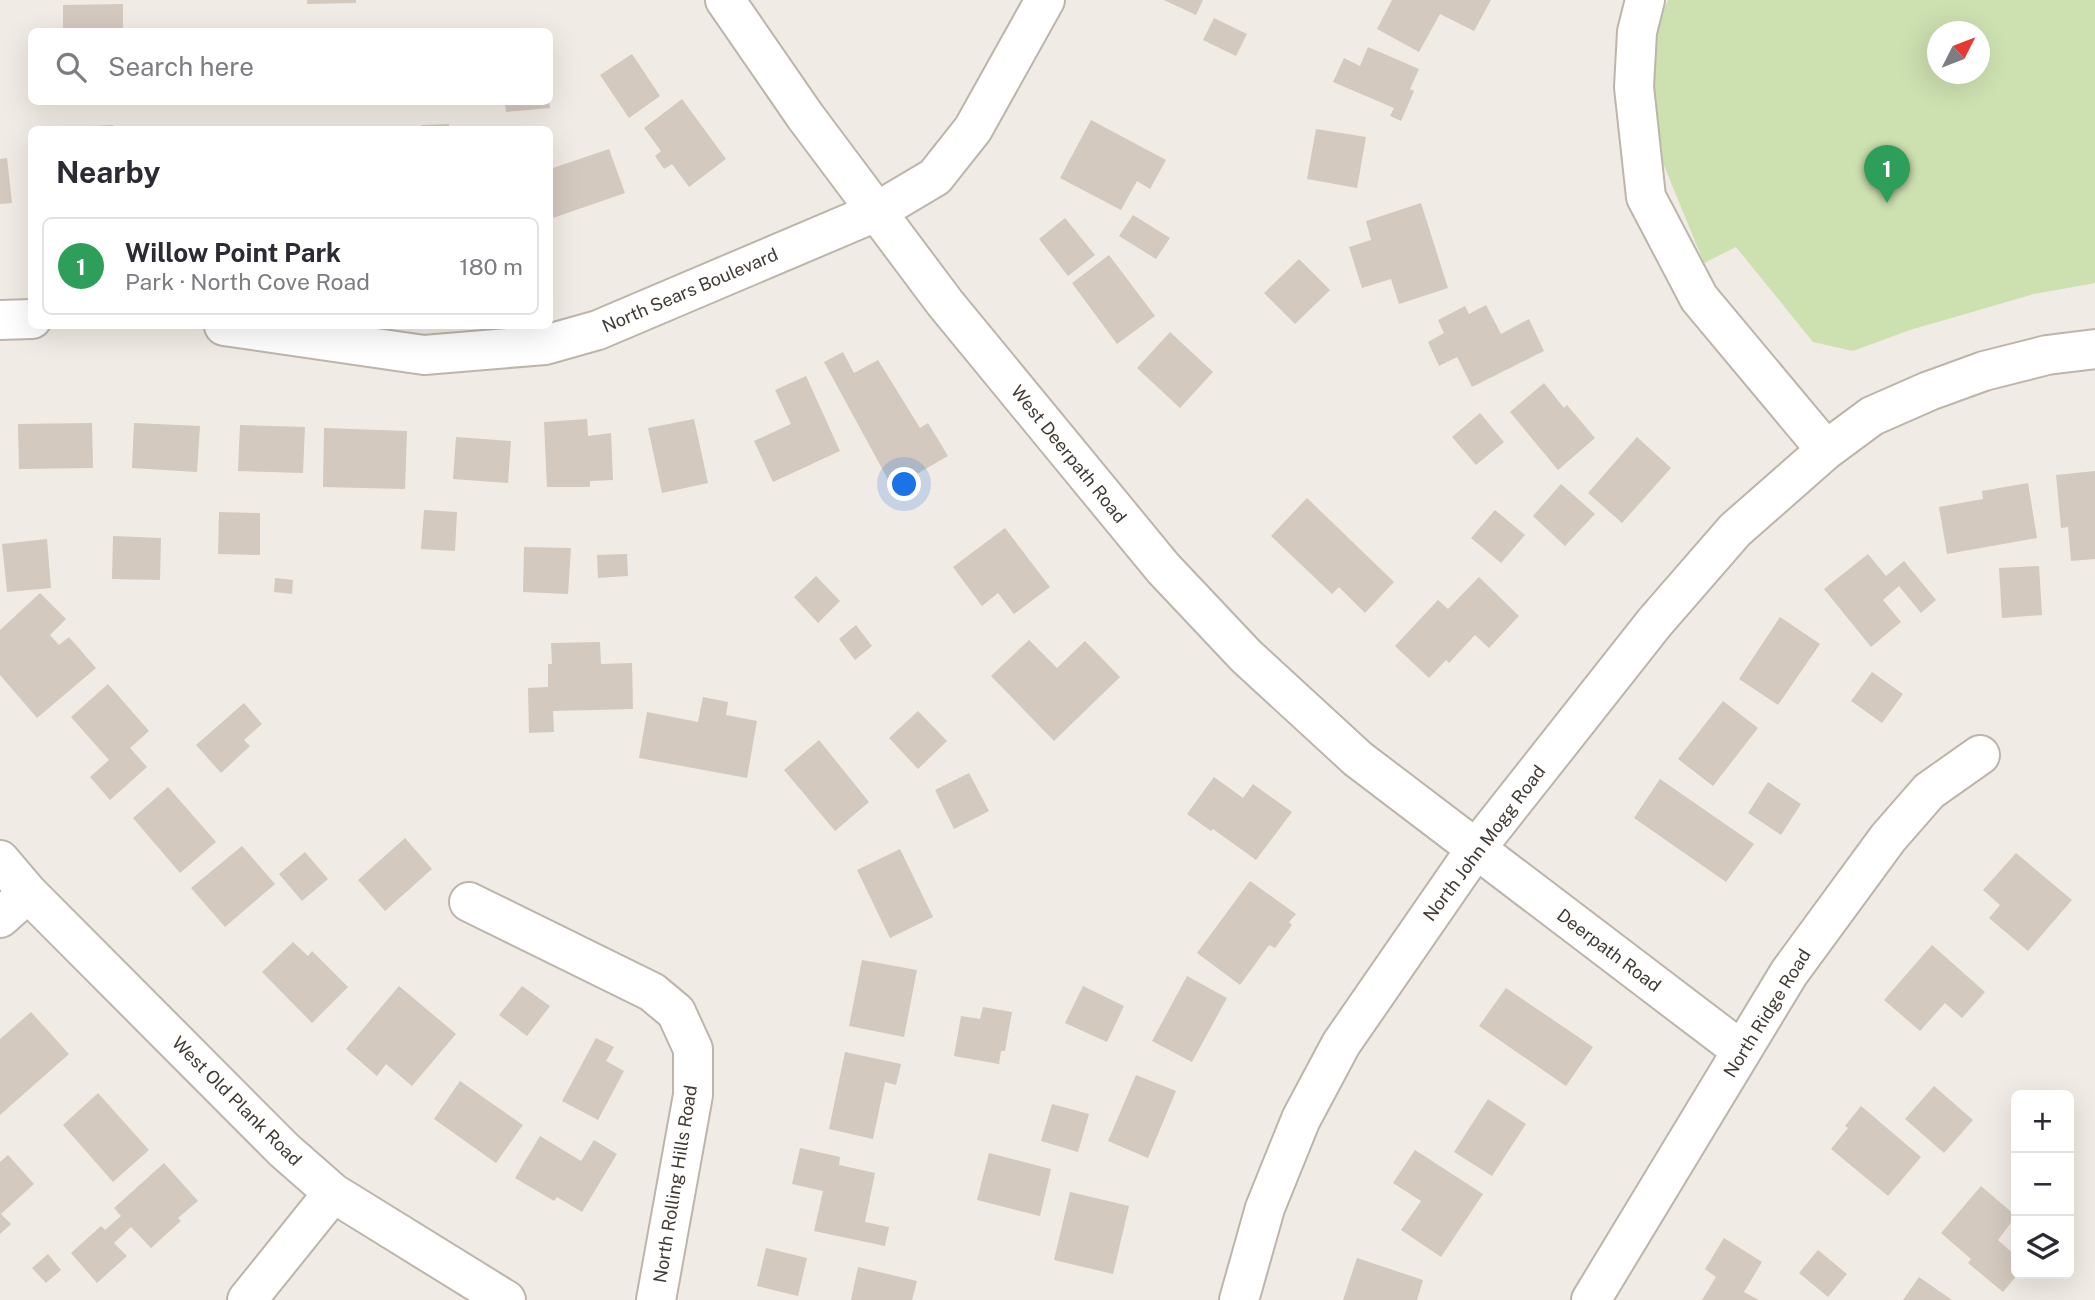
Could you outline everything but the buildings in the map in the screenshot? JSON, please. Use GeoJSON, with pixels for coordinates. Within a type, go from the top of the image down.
{"type":"FeatureCollection","features":[{"type":"Feature","properties":{"kind":"street","name":"West Deerpath Road"},"geometry":{"type":"LineString","coordinates":[[725,0],[805,116],[945,303],[1163,568],[1246,656],[1358,760],[1475,850]]}},
{"type":"Feature","properties":{"kind":"street","name":"North Sears Boulevard"},"geometry":{"type":"LineString","coordinates":[[245,329],[424,355],[545,345],[598,330],[876,212],[935,177],[973,129],[1045,0]]}},
{"type":"Feature","properties":{"kind":"street"},"geometry":{"type":"LineString","coordinates":[[1644,0],[1637,32],[1634,87],[1646,197],[1699,298],[1826,450]]}},
{"type":"Feature","properties":{"kind":"street"},"geometry":{"type":"LineString","coordinates":[[0,320],[28,319]]}},
{"type":"Feature","properties":{"kind":"street","name":"North John Mogg Road"},"geometry":{"type":"LineString","coordinates":[[1239,1300],[1265,1208],[1301,1119],[1341,1044],[1475,850],[1655,622],[1735,530],[1826,450],[1872,416],[1984,371],[2047,355],[2095,349]]}},
{"type":"Feature","properties":{"kind":"street","name":"North Ridge Road"},"geometry":{"type":"LineString","coordinates":[[1591,1300],[1789,973],[1888,838],[1929,791],[1980,755]]}},
{"type":"Feature","properties":{"kind":"street","name":"Deerpath Road"},"geometry":{"type":"LineString","coordinates":[[1475,850],[1742,1051]]}},
{"type":"Feature","properties":{"kind":"street","name":"West Old Plank Road"},"geometry":{"type":"LineString","coordinates":[[0,860],[28,892],[275,1140],[332,1193],[506,1300]]}},
{"type":"Feature","properties":{"kind":"street"},"geometry":{"type":"LineString","coordinates":[[0,918],[28,892]]}},
{"type":"Feature","properties":{"kind":"street","name":"North Rolling Hills Road"},"geometry":{"type":"LineString","coordinates":[[469,902],[652,992],[676,1012],[693,1049],[693,1095],[656,1300]]}},
{"type":"Feature","properties":{"kind":"street"},"geometry":{"type":"LineString","coordinates":[[247,1300],[332,1193]]}},
{"type":"Feature","properties":{"kind":"green space"},"geometry":{"type":"Polygon","coordinates":[[[1668,0],[2095,0],[2095,283],[2034,294],[1910,330],[1853,351],[1813,342],[1736,247],[1704,263],[1663,163],[1650,89],[1653,34],[1668,0]]]}},
{"type":"Feature","properties":{"kind":"place","name":"Willow Point Park"},"geometry":{"type":"Point","coordinates":[1887,203]}}]}
